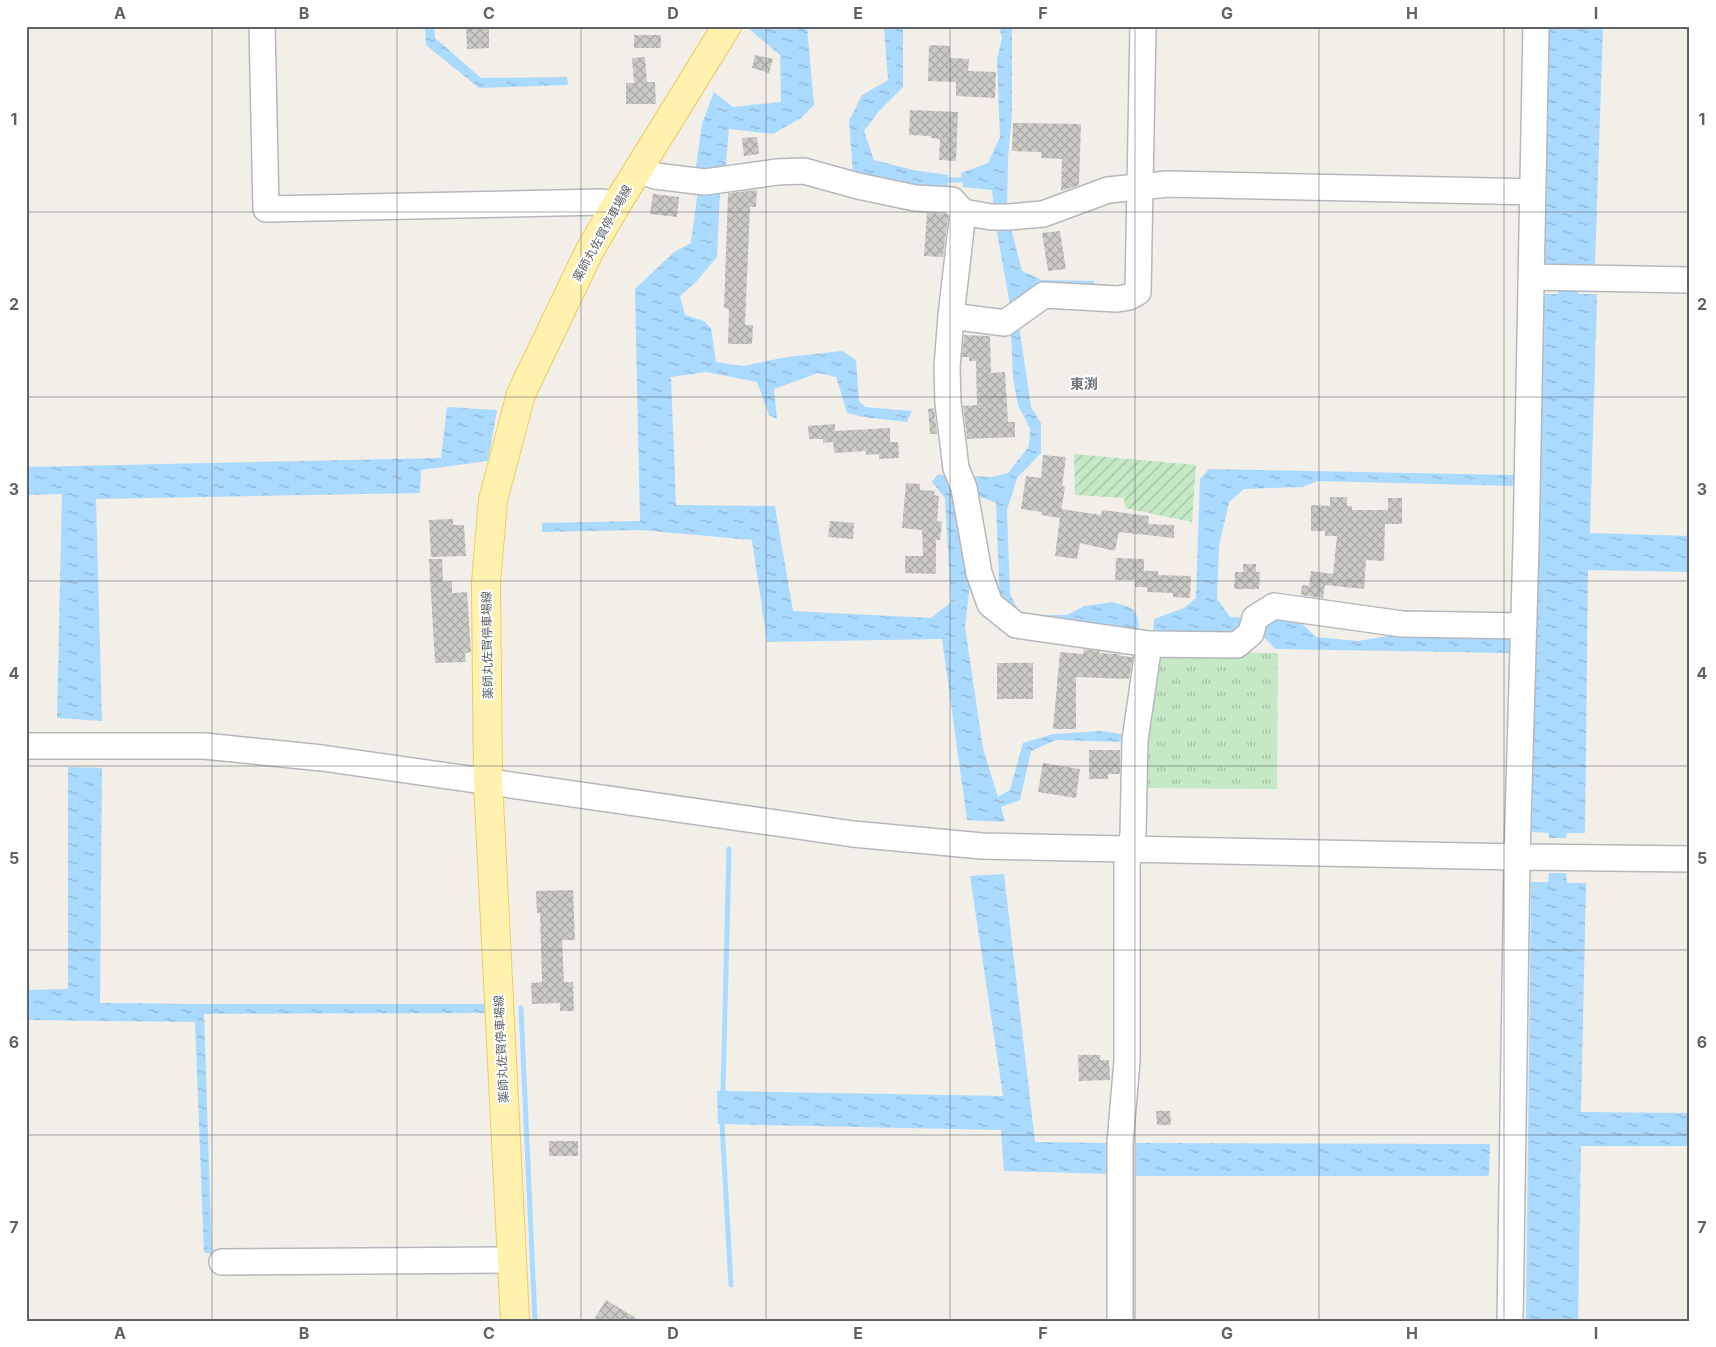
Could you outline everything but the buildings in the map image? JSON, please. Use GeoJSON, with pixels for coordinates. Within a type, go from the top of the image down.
{"type":"FeatureCollection","features":[{"type":"Feature","properties":{"kind":"main road","name":"薬師丸佐賀停車場線"},"geometry":{"type":"LineString","coordinates":[[515,1321],[488,781],[486,583],[493,500],[521,394],[589,252],[727,26]]}},
{"type":"Feature","properties":{"kind":"street"},"geometry":{"type":"LineString","coordinates":[[262,26],[266,209],[603,202],[615,207]]}},
{"type":"Feature","properties":{"kind":"street"},"geometry":{"type":"LineString","coordinates":[[951,316],[1012,318],[1044,295],[1117,299],[1129,297],[1138,292],[1143,26]]}},
{"type":"Feature","properties":{"kind":"street"},"geometry":{"type":"LineString","coordinates":[[1510,1321],[1517,857],[1524,626],[1543,277],[1534,192],[1536,26]]}},
{"type":"Feature","properties":{"kind":"street"},"geometry":{"type":"LineString","coordinates":[[639,170],[655,176],[710,182],[777,172],[804,171],[858,186],[915,198],[952,200],[963,212],[1000,217],[1043,214],[1108,190],[1168,184],[1534,192]]}},
{"type":"Feature","properties":{"kind":"street"},"geometry":{"type":"LineString","coordinates":[[963,212],[947,367],[948,403],[956,468],[962,481],[978,573],[990,604],[1016,625],[1149,644],[1237,645],[1253,625],[1274,606],[1402,624],[1524,626]]}},
{"type":"Feature","properties":{"kind":"street"},"geometry":{"type":"LineString","coordinates":[[1543,277],[1690,280]]}},
{"type":"Feature","properties":{"kind":"street"},"geometry":{"type":"LineString","coordinates":[[1120,1321],[1120,1143],[1127,1061],[1127,864],[1133,834],[1135,740],[1149,644]]}},
{"type":"Feature","properties":{"kind":"street"},"geometry":{"type":"LineString","coordinates":[[26,746],[204,746],[322,758],[853,834],[982,846],[1690,859]]}},
{"type":"Feature","properties":{"kind":"street"},"geometry":{"type":"LineString","coordinates":[[222,1262],[512,1260]]}},
{"type":"Feature","properties":{"kind":"green space"},"geometry":{"type":"Polygon","coordinates":[[[1074,454],[1196,465],[1192,522],[1125,508],[1124,498],[1075,495],[1074,454]]]}},
{"type":"Feature","properties":{"kind":"green space"},"geometry":{"type":"Polygon","coordinates":[[[1157,651],[1278,653],[1277,789],[1140,788],[1157,651]]]}},
{"type":"Feature","properties":{"kind":"water"},"geometry":{"type":"Polygon","coordinates":[[[425,26],[434,26],[435,38],[481,78],[567,77],[568,85],[479,88],[426,45],[425,26]]]}},
{"type":"Feature","properties":{"kind":"water"},"geometry":{"type":"Polygon","coordinates":[[[752,26],[807,26],[814,105],[801,118],[773,134],[729,129],[725,173],[695,173],[702,124],[714,92],[733,107],[781,102],[780,55],[750,30],[752,26]]]}},
{"type":"Feature","properties":{"kind":"water"},"geometry":{"type":"Polygon","coordinates":[[[884,26],[903,26],[903,87],[879,111],[864,131],[874,160],[913,170],[948,175],[947,188],[936,192],[853,175],[849,121],[862,95],[888,80],[884,26]]]}},
{"type":"Feature","properties":{"kind":"water"},"geometry":{"type":"Polygon","coordinates":[[[999,26],[1012,26],[1012,113],[1008,158],[1007,209],[994,209],[992,190],[963,187],[961,173],[988,163],[1000,137],[997,60],[1002,38],[999,26]]]}},
{"type":"Feature","properties":{"kind":"water"},"geometry":{"type":"Polygon","coordinates":[[[1549,26],[1603,26],[1595,264],[1578,264],[1578,294],[1597,294],[1590,533],[1690,536],[1690,572],[1588,570],[1585,833],[1567,833],[1566,838],[1549,838],[1549,833],[1532,832],[1542,294],[1558,294],[1559,264],[1543,264],[1549,26]]]}},
{"type":"Feature","properties":{"kind":"water"},"geometry":{"type":"Polygon","coordinates":[[[698,190],[720,190],[717,257],[695,283],[680,296],[685,315],[704,321],[711,328],[716,362],[743,366],[787,357],[842,351],[856,360],[859,401],[865,407],[912,411],[907,422],[863,417],[847,413],[836,377],[818,373],[774,389],[777,419],[769,415],[757,382],[706,372],[671,377],[676,505],[775,506],[793,611],[931,618],[951,602],[945,498],[932,482],[938,474],[954,478],[970,583],[965,627],[983,749],[998,797],[1010,790],[1023,743],[1053,734],[1103,731],[1126,735],[1124,742],[1056,740],[1031,751],[1020,800],[1001,807],[1005,822],[967,820],[942,639],[767,642],[752,540],[640,530],[542,532],[542,523],[640,521],[635,289],[674,252],[691,243],[698,190]]]}},
{"type":"Feature","properties":{"kind":"water"},"geometry":{"type":"Polygon","coordinates":[[[996,226],[1011,228],[1022,271],[1042,280],[1094,281],[1095,290],[1011,311],[996,226]]]}},
{"type":"Feature","properties":{"kind":"water"},"geometry":{"type":"Polygon","coordinates":[[[1019,325],[1031,407],[1041,423],[1041,453],[1017,478],[1007,510],[1010,594],[1017,608],[1011,615],[1000,604],[996,503],[976,495],[968,476],[992,477],[1008,473],[1029,446],[1030,429],[1018,405],[1013,377],[1011,333],[1019,325]]]}},
{"type":"Feature","properties":{"kind":"water"},"geometry":{"type":"Polygon","coordinates":[[[447,407],[497,410],[488,461],[421,470],[420,493],[96,499],[102,721],[57,718],[62,494],[26,495],[26,467],[441,458],[447,407]]]}},
{"type":"Feature","properties":{"kind":"water"},"geometry":{"type":"Polygon","coordinates":[[[1209,469],[1515,475],[1513,486],[1317,481],[1303,487],[1244,489],[1229,502],[1219,546],[1217,599],[1230,617],[1248,618],[1244,628],[1224,641],[1170,635],[1153,631],[1154,619],[1184,608],[1196,598],[1200,479],[1209,469]]]}},
{"type":"Feature","properties":{"kind":"water"},"geometry":{"type":"Polygon","coordinates":[[[1113,602],[1131,608],[1134,611],[1138,618],[1139,632],[1031,615],[1067,615],[1084,606],[1113,602]]]}},
{"type":"Feature","properties":{"kind":"water"},"geometry":{"type":"Polygon","coordinates":[[[1281,615],[1296,618],[1316,637],[1358,641],[1400,634],[1512,638],[1511,653],[1275,649],[1256,629],[1281,615]]]}},
{"type":"Feature","properties":{"kind":"water"},"geometry":{"type":"Polygon","coordinates":[[[68,767],[102,768],[100,1003],[487,1004],[487,1013],[204,1014],[212,1254],[204,1252],[195,1022],[26,1020],[26,990],[68,989],[68,767]]]}},
{"type":"Feature","properties":{"kind":"water"},"geometry":{"type":"Polygon","coordinates":[[[1549,873],[1566,873],[1567,883],[1586,883],[1581,1112],[1690,1113],[1690,1146],[1581,1146],[1578,1321],[1526,1321],[1531,882],[1548,882],[1549,873]]]}},
{"type":"Feature","properties":{"kind":"water"},"geometry":{"type":"Polygon","coordinates":[[[1004,874],[1035,1142],[1109,1143],[1110,1174],[1004,1171],[1001,1130],[718,1124],[717,1091],[1003,1096],[970,876],[1004,874]]]}},
{"type":"Feature","properties":{"kind":"water"},"geometry":{"type":"Polygon","coordinates":[[[1136,1143],[1490,1144],[1489,1176],[1136,1176],[1136,1143]]]}},
{"type":"Feature","properties":{"kind":"waterway"},"geometry":{"type":"LineString","coordinates":[[947,180],[962,180]]}},
{"type":"Feature","properties":{"kind":"waterway"},"geometry":{"type":"LineString","coordinates":[[723,1091],[729,849]]}},
{"type":"Feature","properties":{"kind":"waterway"},"geometry":{"type":"LineString","coordinates":[[521,1008],[535,1321]]}},
{"type":"Feature","properties":{"kind":"waterway"},"geometry":{"type":"LineString","coordinates":[[722,1124],[731,1285]]}},
{"type":"Feature","properties":{"kind":"district","name":"東渕"},"geometry":{"type":"Point","coordinates":[1084,383]}}]}
